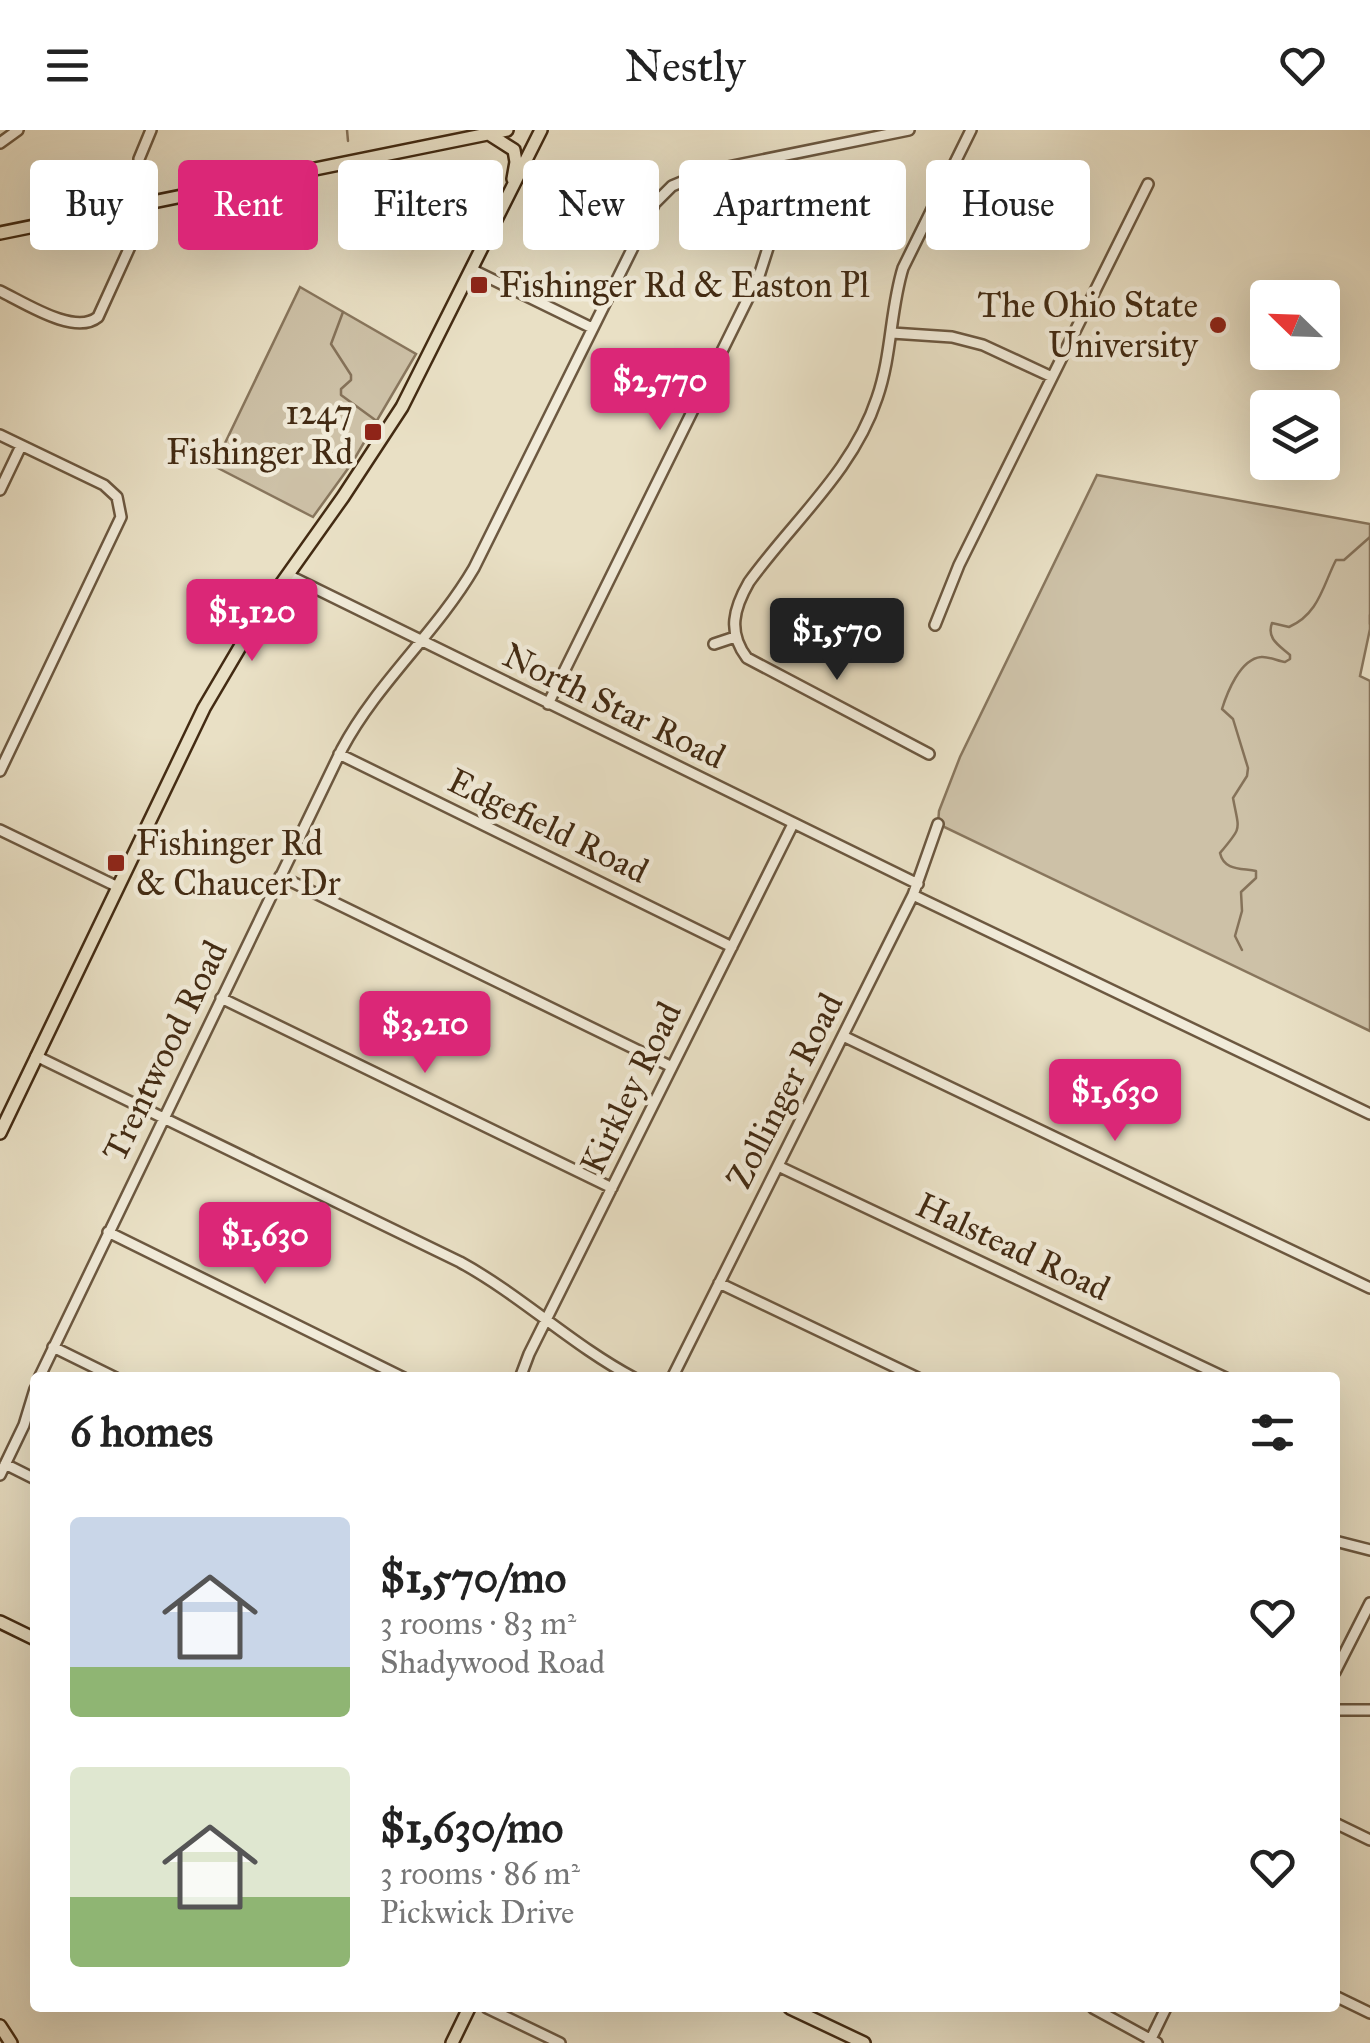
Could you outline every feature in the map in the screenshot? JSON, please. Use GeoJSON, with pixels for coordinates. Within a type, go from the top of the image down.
{"type":"FeatureCollection","features":[{"type":"Feature","properties":{"kind":"main road"},"geometry":{"type":"LineString","coordinates":[[158,201],[506,130]]}},
{"type":"Feature","properties":{"kind":"main road"},"geometry":{"type":"LineString","coordinates":[[0,1133],[213,692],[288,574],[386,434],[428,360],[541,130]]}},
{"type":"Feature","properties":{"kind":"main road"},"geometry":{"type":"LineString","coordinates":[[489,134],[508,144],[516,154],[510,195]]}},
{"type":"Feature","properties":{"kind":"main road"},"geometry":{"type":"LineString","coordinates":[[0,233],[30,227]]}},
{"type":"Feature","properties":{"kind":"main road"},"geometry":{"type":"LineString","coordinates":[[0,1622],[30,1637]]}},
{"type":"Feature","properties":{"kind":"main road"},"geometry":{"type":"LineString","coordinates":[[452,2043],[467,2012]]}},
{"type":"Feature","properties":{"kind":"main road"},"geometry":{"type":"LineString","coordinates":[[798,2012],[864,2043]]}},
{"type":"Feature","properties":{"kind":"main road"},"geometry":{"type":"LineString","coordinates":[[0,2026],[11,2043]]}},
{"type":"Feature","properties":{"kind":"street"},"geometry":{"type":"LineString","coordinates":[[0,144],[18,130]]}},
{"type":"Feature","properties":{"kind":"street"},"geometry":{"type":"LineString","coordinates":[[139,160],[151,130]]}},
{"type":"Feature","properties":{"kind":"street","name":"Trentwood Road"},"geometry":{"type":"LineString","coordinates":[[42,1372],[339,754],[368,707],[447,609],[474,568],[648,216],[663,194],[686,178],[708,171],[909,130]]}},
{"type":"Feature","properties":{"kind":"street"},"geometry":{"type":"LineString","coordinates":[[957,160],[971,130]]}},
{"type":"Feature","properties":{"kind":"street"},"geometry":{"type":"LineString","coordinates":[[548,704],[760,276],[775,226],[770,158]]}},
{"type":"Feature","properties":{"kind":"street"},"geometry":{"type":"LineString","coordinates":[[935,625],[959,565],[1148,184]]}},
{"type":"Feature","properties":{"kind":"street"},"geometry":{"type":"LineString","coordinates":[[926,223],[903,268],[896,292],[892,333],[877,400],[850,456],[749,582],[734,614],[735,638],[747,658],[929,754]]}},
{"type":"Feature","properties":{"kind":"street"},"geometry":{"type":"LineString","coordinates":[[0,291],[72,324],[90,323],[98,317],[129,250]]}},
{"type":"Feature","properties":{"kind":"street"},"geometry":{"type":"LineString","coordinates":[[473,270],[592,328]]}},
{"type":"Feature","properties":{"kind":"street"},"geometry":{"type":"LineString","coordinates":[[892,333],[952,337],[983,345],[1052,377]]}},
{"type":"Feature","properties":{"kind":"street"},"geometry":{"type":"LineString","coordinates":[[0,435],[104,485],[120,503],[121,517],[0,771]]}},
{"type":"Feature","properties":{"kind":"street"},"geometry":{"type":"LineString","coordinates":[[0,490],[22,446]]}},
{"type":"Feature","properties":{"kind":"street","name":"North Star Road"},"geometry":{"type":"LineString","coordinates":[[288,574],[918,884]]}},
{"type":"Feature","properties":{"kind":"street"},"geometry":{"type":"LineString","coordinates":[[714,644],[735,638]]}},
{"type":"Feature","properties":{"kind":"street","name":"Edgefield Road"},"geometry":{"type":"LineString","coordinates":[[339,754],[732,946]]}},
{"type":"Feature","properties":{"kind":"street","name":"Kirkley Road"},"geometry":{"type":"LineString","coordinates":[[523,1372],[793,824]]}},
{"type":"Feature","properties":{"kind":"street","name":"Zollinger Road"},"geometry":{"type":"LineString","coordinates":[[675,1372],[913,895],[938,824]]}},
{"type":"Feature","properties":{"kind":"street"},"geometry":{"type":"LineString","coordinates":[[0,830],[118,887]]}},
{"type":"Feature","properties":{"kind":"street"},"geometry":{"type":"LineString","coordinates":[[280,876],[672,1067]]}},
{"type":"Feature","properties":{"kind":"street"},"geometry":{"type":"LineString","coordinates":[[913,895],[1370,1114]]}},
{"type":"Feature","properties":{"kind":"street"},"geometry":{"type":"LineString","coordinates":[[221,998],[612,1188]]}},
{"type":"Feature","properties":{"kind":"street"},"geometry":{"type":"LineString","coordinates":[[843,1036],[1370,1288]]}},
{"type":"Feature","properties":{"kind":"street"},"geometry":{"type":"LineString","coordinates":[[36,1056],[460,1262],[504,1287],[580,1345],[624,1372]]}},
{"type":"Feature","properties":{"kind":"street","name":"Halstead Road"},"geometry":{"type":"LineString","coordinates":[[778,1166],[1213,1372]]}},
{"type":"Feature","properties":{"kind":"street"},"geometry":{"type":"LineString","coordinates":[[108,1232],[392,1372]]}},
{"type":"Feature","properties":{"kind":"street"},"geometry":{"type":"LineString","coordinates":[[719,1283],[905,1372]]}},
{"type":"Feature","properties":{"kind":"street"},"geometry":{"type":"LineString","coordinates":[[53,1347],[104,1372]]}},
{"type":"Feature","properties":{"kind":"street"},"geometry":{"type":"LineString","coordinates":[[0,1474],[30,1406]]}},
{"type":"Feature","properties":{"kind":"street"},"geometry":{"type":"LineString","coordinates":[[5,1464],[30,1476]]}},
{"type":"Feature","properties":{"kind":"street"},"geometry":{"type":"LineString","coordinates":[[1340,1541],[1370,1550]]}},
{"type":"Feature","properties":{"kind":"street"},"geometry":{"type":"LineString","coordinates":[[1340,1662],[1370,1602]]}},
{"type":"Feature","properties":{"kind":"street"},"geometry":{"type":"LineString","coordinates":[[1340,1710],[1370,1710]]}},
{"type":"Feature","properties":{"kind":"street"},"geometry":{"type":"LineString","coordinates":[[1340,1825],[1370,1840]]}},
{"type":"Feature","properties":{"kind":"street"},"geometry":{"type":"LineString","coordinates":[[1340,1998],[1370,2013]]}},
{"type":"Feature","properties":{"kind":"street"},"geometry":{"type":"LineString","coordinates":[[494,2012],[560,2043]]}},
{"type":"Feature","properties":{"kind":"street"},"geometry":{"type":"LineString","coordinates":[[1101,2012],[1152,2042],[1164,2012]]}},
{"type":"Feature","properties":{"kind":"shaded area"},"geometry":{"type":"Polygon","coordinates":[[[300,287],[416,354],[352,463],[313,517],[214,466],[300,287]]]}},
{"type":"Feature","properties":{"kind":"shaded area"},"geometry":{"type":"Polygon","coordinates":[[[1097,475],[1370,524],[1370,629],[1360,676],[1370,681],[1370,1031],[938,824],[939,811],[960,757],[1097,475]]]}},
{"type":"Feature","properties":{"kind":"waterway"},"geometry":{"type":"LineString","coordinates":[[347,130],[348,141]]}},
{"type":"Feature","properties":{"kind":"waterway"},"geometry":{"type":"LineString","coordinates":[[343,312],[331,344],[351,375],[341,395],[378,422]]}},
{"type":"Feature","properties":{"kind":"waterway"},"geometry":{"type":"LineString","coordinates":[[1242,950],[1235,936],[1242,911],[1241,892],[1256,878],[1256,871],[1229,866],[1220,853],[1237,828],[1233,798],[1248,768],[1233,719],[1222,709],[1247,664],[1261,657],[1285,662],[1290,659],[1272,638],[1272,623],[1289,627],[1307,615],[1336,560],[1344,560],[1370,537]]}},
{"type":"Feature","properties":{"kind":"waterway"},"geometry":{"type":"LineString","coordinates":[[1370,615],[1370,624]]}},
{"type":"Feature","properties":{"kind":"place","name":"Fishinger Rd & Easton Pl"},"geometry":{"type":"Point","coordinates":[479,285]}},
{"type":"Feature","properties":{"kind":"place","name":"The Ohio State University"},"geometry":{"type":"Point","coordinates":[1218,325]}},
{"type":"Feature","properties":{"kind":"place","name":"1247 Fishinger Rd"},"geometry":{"type":"Point","coordinates":[373,432]}},
{"type":"Feature","properties":{"kind":"place","name":"Fishinger Rd & Chaucer Dr"},"geometry":{"type":"Point","coordinates":[116,863]}}]}
